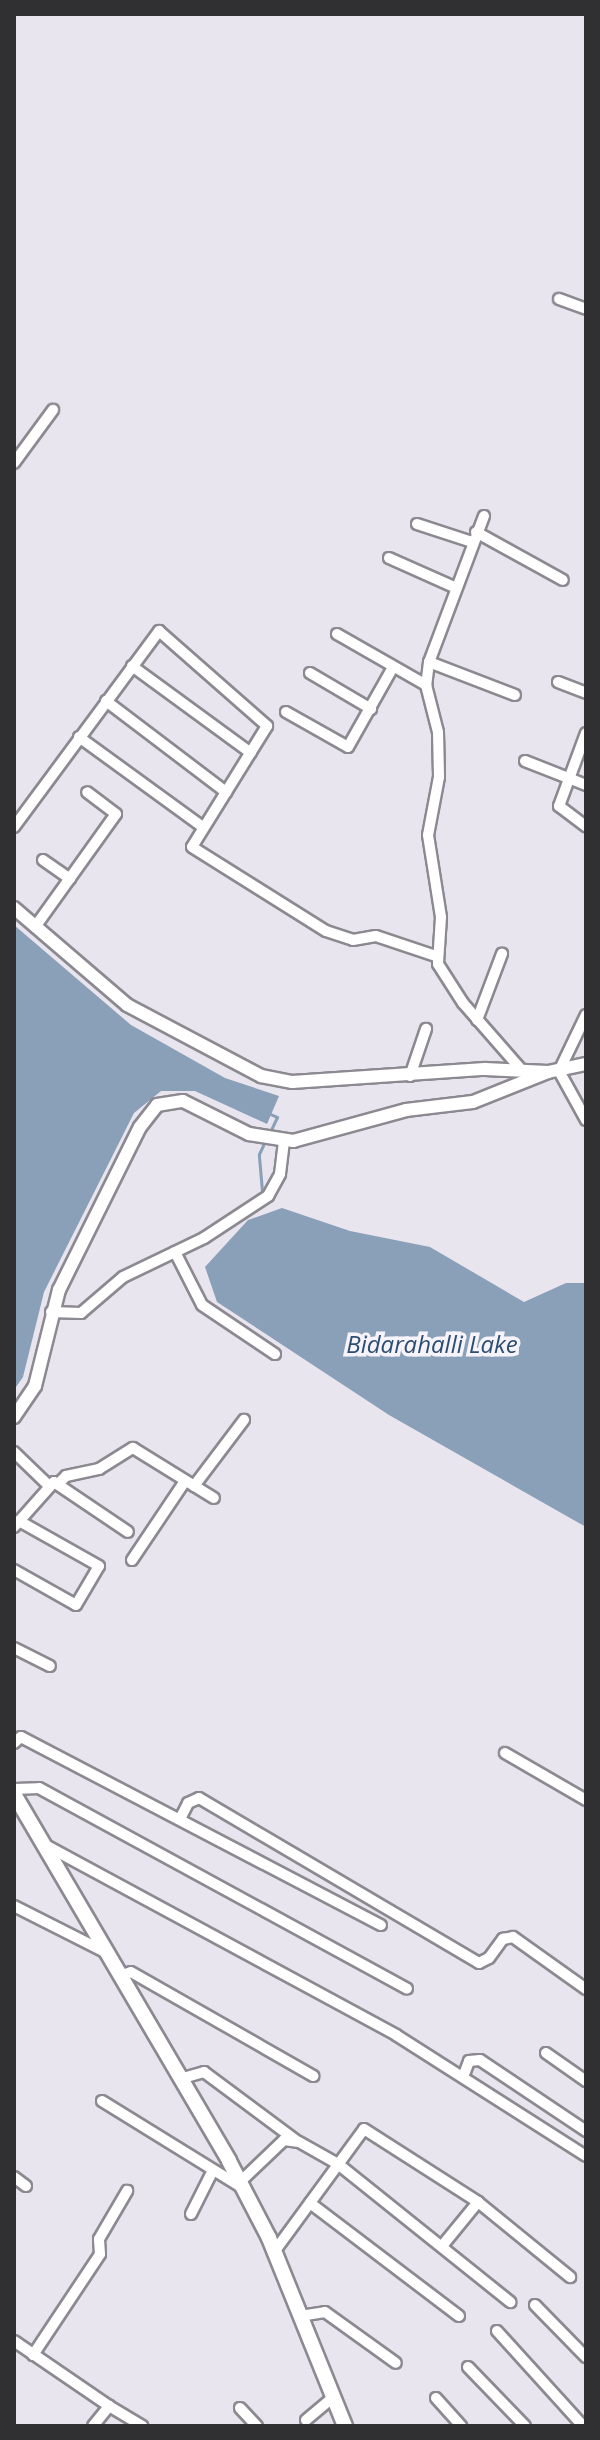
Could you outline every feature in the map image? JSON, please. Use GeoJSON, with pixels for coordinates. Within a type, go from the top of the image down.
{"type":"FeatureCollection","features":[{"type":"Feature","properties":{"kind":"main road"},"geometry":{"type":"LineString","coordinates":[[14,1791],[183,2078],[242,2186],[274,2252],[345,2426]]}},
{"type":"Feature","properties":{"kind":"street"},"geometry":{"type":"LineString","coordinates":[[559,299],[586,309]]}},
{"type":"Feature","properties":{"kind":"street"},"geometry":{"type":"LineString","coordinates":[[14,463],[53,410]]}},
{"type":"Feature","properties":{"kind":"street"},"geometry":{"type":"LineString","coordinates":[[436,956],[441,917],[427,827],[439,777],[438,732],[426,685],[429,662],[454,587],[484,516]]}},
{"type":"Feature","properties":{"kind":"street"},"geometry":{"type":"LineString","coordinates":[[417,524],[474,537],[563,580]]}},
{"type":"Feature","properties":{"kind":"street"},"geometry":{"type":"LineString","coordinates":[[389,558],[454,587]]}},
{"type":"Feature","properties":{"kind":"street"},"geometry":{"type":"LineString","coordinates":[[14,827],[159,631],[265,723],[267,730],[203,827],[194,849],[316,926],[353,940],[376,936],[436,956],[477,1020],[520,1068]]}},
{"type":"Feature","properties":{"kind":"street"},"geometry":{"type":"LineString","coordinates":[[337,634],[426,685]]}},
{"type":"Feature","properties":{"kind":"street"},"geometry":{"type":"LineString","coordinates":[[429,662],[515,695]]}},
{"type":"Feature","properties":{"kind":"street"},"geometry":{"type":"LineString","coordinates":[[132,666],[251,753]]}},
{"type":"Feature","properties":{"kind":"street"},"geometry":{"type":"LineString","coordinates":[[286,712],[345,747],[351,745],[393,667]]}},
{"type":"Feature","properties":{"kind":"street"},"geometry":{"type":"LineString","coordinates":[[310,673],[371,709]]}},
{"type":"Feature","properties":{"kind":"street"},"geometry":{"type":"LineString","coordinates":[[558,682],[586,693]]}},
{"type":"Feature","properties":{"kind":"street"},"geometry":{"type":"LineString","coordinates":[[106,701],[226,792]]}},
{"type":"Feature","properties":{"kind":"street"},"geometry":{"type":"LineString","coordinates":[[586,733],[559,806],[586,826]]}},
{"type":"Feature","properties":{"kind":"street"},"geometry":{"type":"LineString","coordinates":[[79,737],[203,827]]}},
{"type":"Feature","properties":{"kind":"street"},"geometry":{"type":"LineString","coordinates":[[525,761],[586,785]]}},
{"type":"Feature","properties":{"kind":"street"},"geometry":{"type":"LineString","coordinates":[[35,927],[116,814],[87,792]]}},
{"type":"Feature","properties":{"kind":"street"},"geometry":{"type":"LineString","coordinates":[[43,860],[70,879]]}},
{"type":"Feature","properties":{"kind":"street"},"geometry":{"type":"LineString","coordinates":[[14,908],[140,1013],[249,1072],[292,1082],[520,1068],[553,1071]]}},
{"type":"Feature","properties":{"kind":"street"},"geometry":{"type":"LineString","coordinates":[[477,1020],[502,954]]}},
{"type":"Feature","properties":{"kind":"street"},"geometry":{"type":"LineString","coordinates":[[553,1071],[586,1015]]}},
{"type":"Feature","properties":{"kind":"street"},"geometry":{"type":"LineString","coordinates":[[410,1076],[426,1029]]}},
{"type":"Feature","properties":{"kind":"street"},"geometry":{"type":"LineString","coordinates":[[14,1417],[35,1386],[51,1312],[153,1108],[183,1101],[249,1134],[284,1141],[406,1110],[473,1102],[553,1071],[586,1064]]}},
{"type":"Feature","properties":{"kind":"street"},"geometry":{"type":"LineString","coordinates":[[553,1071],[586,1120]]}},
{"type":"Feature","properties":{"kind":"street"},"geometry":{"type":"LineString","coordinates":[[51,1312],[81,1313],[123,1277],[175,1252],[268,1196],[280,1174],[284,1141]]}},
{"type":"Feature","properties":{"kind":"street"},"geometry":{"type":"LineString","coordinates":[[175,1252],[202,1305],[275,1354]]}},
{"type":"Feature","properties":{"kind":"street"},"geometry":{"type":"LineString","coordinates":[[132,1560],[190,1483],[244,1420]]}},
{"type":"Feature","properties":{"kind":"street"},"geometry":{"type":"LineString","coordinates":[[14,1570],[76,1605],[99,1566],[16,1524],[54,1484],[66,1476],[99,1469],[133,1448],[214,1498]]}},
{"type":"Feature","properties":{"kind":"street"},"geometry":{"type":"LineString","coordinates":[[14,1452],[54,1484],[128,1532]]}},
{"type":"Feature","properties":{"kind":"street"},"geometry":{"type":"LineString","coordinates":[[14,1648],[50,1666]]}},
{"type":"Feature","properties":{"kind":"street"},"geometry":{"type":"LineString","coordinates":[[14,1743],[21,1737],[381,1925]]}},
{"type":"Feature","properties":{"kind":"street"},"geometry":{"type":"LineString","coordinates":[[505,1753],[586,1800]]}},
{"type":"Feature","properties":{"kind":"street"},"geometry":{"type":"LineString","coordinates":[[14,1791],[39,1788],[407,1989]]}},
{"type":"Feature","properties":{"kind":"street"},"geometry":{"type":"LineString","coordinates":[[180,1819],[188,1803],[199,1798],[479,1963],[489,1958],[503,1939],[513,1937],[586,1989]]}},
{"type":"Feature","properties":{"kind":"street"},"geometry":{"type":"LineString","coordinates":[[47,1846],[396,2035],[586,2156]]}},
{"type":"Feature","properties":{"kind":"street"},"geometry":{"type":"LineString","coordinates":[[14,1906],[109,1954]]}},
{"type":"Feature","properties":{"kind":"street"},"geometry":{"type":"LineString","coordinates":[[122,1975],[131,1972],[313,2076]]}},
{"type":"Feature","properties":{"kind":"street"},"geometry":{"type":"LineString","coordinates":[[546,2053],[586,2081]]}},
{"type":"Feature","properties":{"kind":"street"},"geometry":{"type":"LineString","coordinates":[[463,2077],[469,2061],[480,2060],[586,2131]]}},
{"type":"Feature","properties":{"kind":"street"},"geometry":{"type":"LineString","coordinates":[[183,2078],[204,2072],[299,2142],[338,2164],[510,2302]]}},
{"type":"Feature","properties":{"kind":"street"},"geometry":{"type":"LineString","coordinates":[[102,2101],[242,2186],[284,2140],[299,2142]]}},
{"type":"Feature","properties":{"kind":"street"},"geometry":{"type":"LineString","coordinates":[[274,2252],[364,2129],[478,2202],[570,2277]]}},
{"type":"Feature","properties":{"kind":"street"},"geometry":{"type":"LineString","coordinates":[[191,2214],[213,2170]]}},
{"type":"Feature","properties":{"kind":"street"},"geometry":{"type":"LineString","coordinates":[[14,2177],[26,2186]]}},
{"type":"Feature","properties":{"kind":"street"},"geometry":{"type":"LineString","coordinates":[[33,2355],[100,2254],[99,2239],[127,2191]]}},
{"type":"Feature","properties":{"kind":"street"},"geometry":{"type":"LineString","coordinates":[[442,2246],[478,2202]]}},
{"type":"Feature","properties":{"kind":"street"},"geometry":{"type":"LineString","coordinates":[[310,2203],[459,2316]]}},
{"type":"Feature","properties":{"kind":"street"},"geometry":{"type":"LineString","coordinates":[[535,2305],[586,2357]]}},
{"type":"Feature","properties":{"kind":"street"},"geometry":{"type":"LineString","coordinates":[[300,2316],[325,2312],[396,2363]]}},
{"type":"Feature","properties":{"kind":"street"},"geometry":{"type":"LineString","coordinates":[[497,2331],[583,2426]]}},
{"type":"Feature","properties":{"kind":"street"},"geometry":{"type":"LineString","coordinates":[[14,2341],[142,2426]]}},
{"type":"Feature","properties":{"kind":"street"},"geometry":{"type":"LineString","coordinates":[[468,2367],[525,2426]]}},
{"type":"Feature","properties":{"kind":"street"},"geometry":{"type":"LineString","coordinates":[[306,2420],[333,2397]]}},
{"type":"Feature","properties":{"kind":"street"},"geometry":{"type":"LineString","coordinates":[[436,2398],[461,2426]]}},
{"type":"Feature","properties":{"kind":"street"},"geometry":{"type":"LineString","coordinates":[[93,2426],[109,2406]]}},
{"type":"Feature","properties":{"kind":"street"},"geometry":{"type":"LineString","coordinates":[[240,2408],[257,2426]]}},
{"type":"Feature","properties":{"kind":"water"},"geometry":{"type":"Polygon","coordinates":[[[14,925],[131,1025],[225,1078],[279,1096],[267,1124],[195,1091],[161,1091],[134,1113],[44,1292],[23,1377],[14,1390],[14,925]]]}},
{"type":"Feature","properties":{"kind":"water","name":"Bidarahalli Lake"},"geometry":{"type":"Polygon","coordinates":[[[282,1208],[350,1231],[430,1247],[524,1302],[566,1283],[586,1283],[586,1527],[389,1415],[217,1302],[205,1267],[248,1220],[282,1208]]]}},
{"type":"Feature","properties":{"kind":"waterway"},"geometry":{"type":"LineString","coordinates":[[268,1113],[277,1117],[269,1134]]}},
{"type":"Feature","properties":{"kind":"waterway"},"geometry":{"type":"LineString","coordinates":[[262,1191],[259,1154],[265,1141]]}}]}
